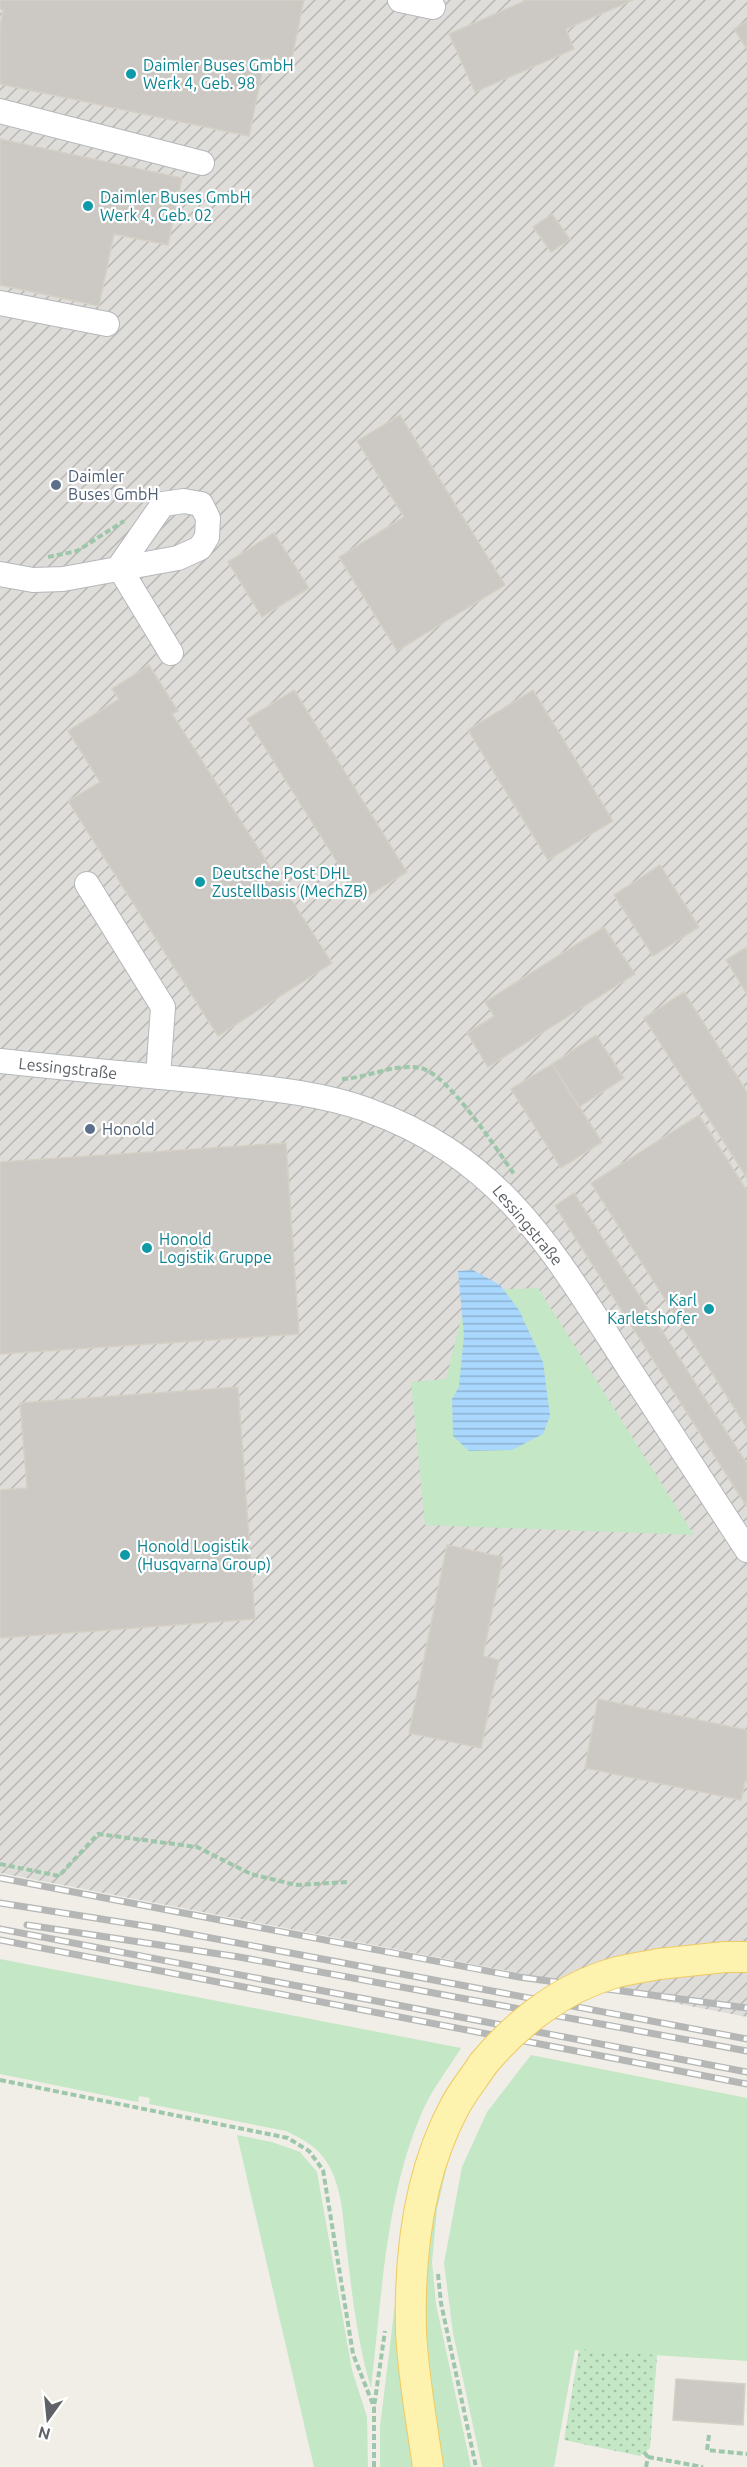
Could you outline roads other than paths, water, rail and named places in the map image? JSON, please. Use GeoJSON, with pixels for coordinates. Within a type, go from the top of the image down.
{"type":"FeatureCollection","features":[{"type":"Feature","properties":{"kind":"main road"},"geometry":{"type":"LineString","coordinates":[[428,2467],[411,2333],[412,2272],[420,2208],[436,2151],[455,2105],[483,2064],[514,2031],[559,1997],[614,1973],[659,1964],[747,1957]]}},
{"type":"Feature","properties":{"kind":"street"},"geometry":{"type":"LineString","coordinates":[[400,0],[433,7]]}},
{"type":"Feature","properties":{"kind":"street"},"geometry":{"type":"LineString","coordinates":[[0,111],[202,163]]}},
{"type":"Feature","properties":{"kind":"street"},"geometry":{"type":"LineString","coordinates":[[0,303],[107,324]]}},
{"type":"Feature","properties":{"kind":"street"},"geometry":{"type":"LineString","coordinates":[[0,574],[33,580],[63,579],[178,558],[200,548],[207,537],[208,518],[201,504],[184,501],[163,504],[119,567]]}},
{"type":"Feature","properties":{"kind":"street"},"geometry":{"type":"LineString","coordinates":[[119,567],[171,653]]}},
{"type":"Feature","properties":{"kind":"street"},"geometry":{"type":"LineString","coordinates":[[87,884],[163,1007],[159,1077]]}},
{"type":"Feature","properties":{"kind":"street","name":"Lessingstraße"},"geometry":{"type":"LineString","coordinates":[[0,1061],[297,1092],[364,1109],[438,1142],[470,1163],[497,1187],[524,1216],[564,1268],[747,1550]]}},
{"type":"Feature","properties":{"kind":"water"},"geometry":{"type":"Polygon","coordinates":[[[473,1270],[500,1285],[519,1310],[543,1362],[550,1416],[543,1434],[512,1450],[469,1451],[453,1436],[452,1399],[459,1387],[464,1335],[458,1271],[473,1270]]]}},
{"type":"Feature","properties":{"kind":"railway"},"geometry":{"type":"LineString","coordinates":[[0,1878],[519,1977],[747,2008]]}},
{"type":"Feature","properties":{"kind":"railway"},"geometry":{"type":"LineString","coordinates":[[0,1903],[158,1928],[747,2039]]}},
{"type":"Feature","properties":{"kind":"railway"},"geometry":{"type":"LineString","coordinates":[[27,1925],[239,1957],[747,2051]]}},
{"type":"Feature","properties":{"kind":"railway"},"geometry":{"type":"LineString","coordinates":[[0,1929],[747,2072]]}},
{"type":"Feature","properties":{"kind":"railway"},"geometry":{"type":"LineString","coordinates":[[0,1940],[747,2084]]}},
{"type":"Feature","properties":{"kind":"place","name":"Daimler Buses GmbH Werk 4, Geb. 98"},"geometry":{"type":"Point","coordinates":[131,74]}},
{"type":"Feature","properties":{"kind":"place","name":"Daimler Buses GmbH Werk 4, Geb. 02"},"geometry":{"type":"Point","coordinates":[88,206]}},
{"type":"Feature","properties":{"kind":"place","name":"Daimler Buses GmbH"},"geometry":{"type":"Point","coordinates":[56,485]}},
{"type":"Feature","properties":{"kind":"place","name":"Deutsche Post DHL Zustellbasis (MechZB)"},"geometry":{"type":"Point","coordinates":[200,882]}},
{"type":"Feature","properties":{"kind":"place","name":"Honold"},"geometry":{"type":"Point","coordinates":[90,1129]}},
{"type":"Feature","properties":{"kind":"place","name":"Honold Logistik Gruppe"},"geometry":{"type":"Point","coordinates":[147,1248]}},
{"type":"Feature","properties":{"kind":"place","name":"Karl Karletshofer"},"geometry":{"type":"Point","coordinates":[709,1309]}},
{"type":"Feature","properties":{"kind":"place","name":"Honold Logistik (Husqvarna Group)"},"geometry":{"type":"Point","coordinates":[125,1555]}}]}
